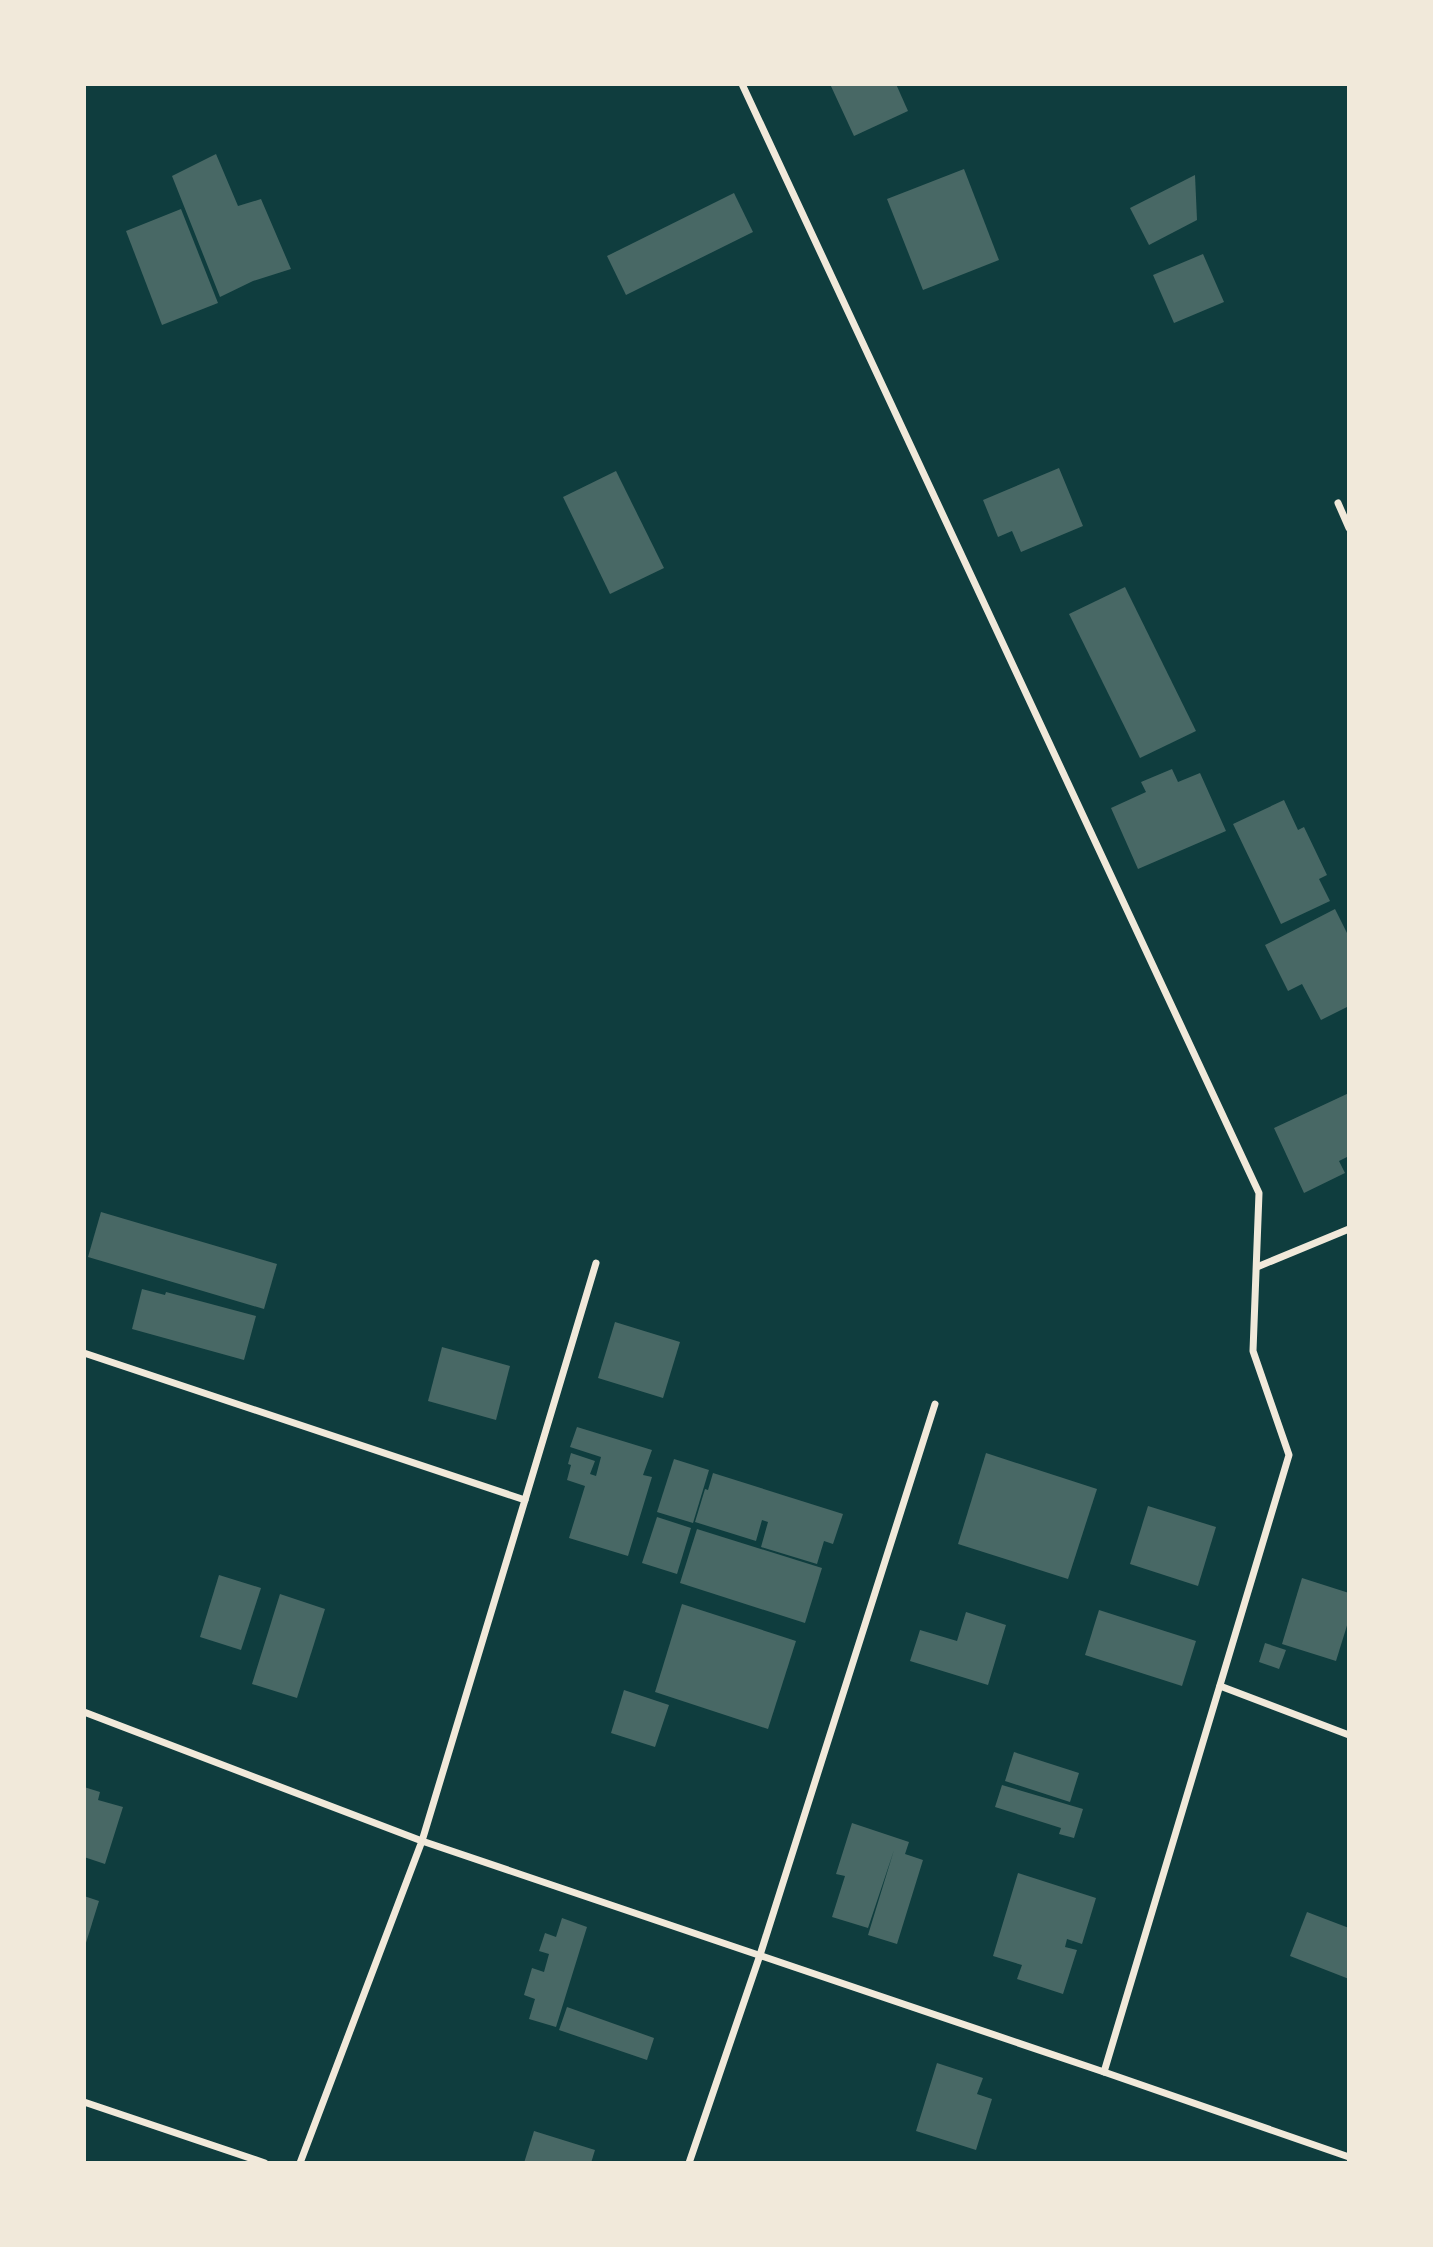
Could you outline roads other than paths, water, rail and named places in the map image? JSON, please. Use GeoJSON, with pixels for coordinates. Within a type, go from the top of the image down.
{"type":"FeatureCollection","features":[{"type":"Feature","properties":{"kind":"street"},"geometry":{"type":"LineString","coordinates":[[742,84],[1259,1193],[1253,1351],[1289,1455],[1104,2072]]}},
{"type":"Feature","properties":{"kind":"street"},"geometry":{"type":"LineString","coordinates":[[1338,503],[1349,528]]}},
{"type":"Feature","properties":{"kind":"street"},"geometry":{"type":"LineString","coordinates":[[1257,1267],[1349,1229]]}},
{"type":"Feature","properties":{"kind":"street"},"geometry":{"type":"LineString","coordinates":[[300,2163],[422,1841],[596,1263]]}},
{"type":"Feature","properties":{"kind":"street"},"geometry":{"type":"LineString","coordinates":[[84,1353],[525,1500]]}},
{"type":"Feature","properties":{"kind":"street"},"geometry":{"type":"LineString","coordinates":[[689,2163],[760,1955],[935,1404]]}},
{"type":"Feature","properties":{"kind":"street"},"geometry":{"type":"LineString","coordinates":[[1220,1686],[1349,1735]]}},
{"type":"Feature","properties":{"kind":"street"},"geometry":{"type":"LineString","coordinates":[[84,1712],[422,1841],[1349,2157]]}},
{"type":"Feature","properties":{"kind":"street"},"geometry":{"type":"LineString","coordinates":[[84,2102],[265,2163]]}}]}
